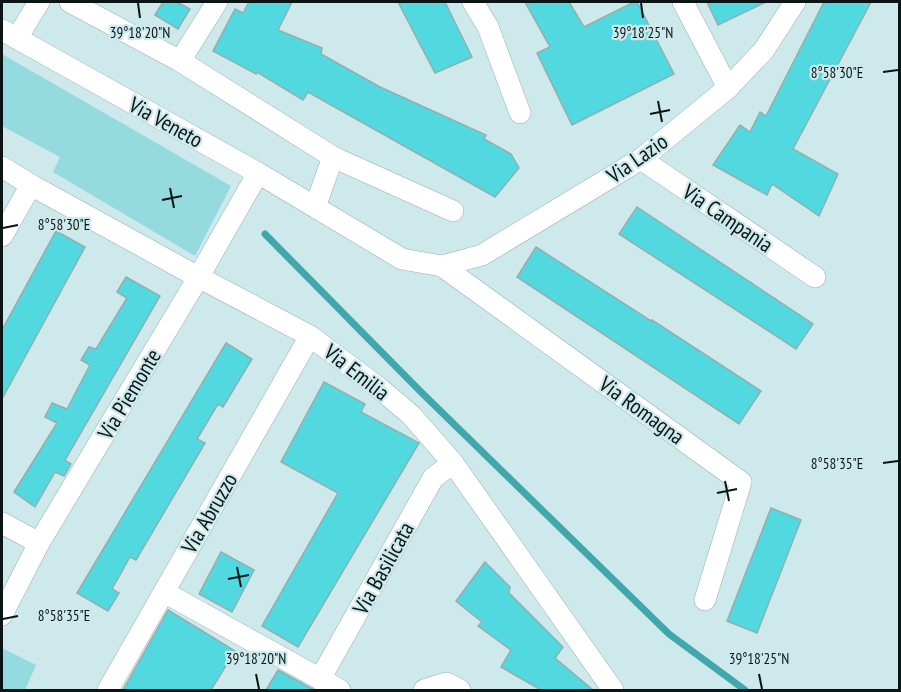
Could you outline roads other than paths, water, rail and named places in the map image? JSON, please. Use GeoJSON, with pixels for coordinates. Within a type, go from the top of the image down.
{"type":"FeatureCollection","features":[{"type":"Feature","properties":{"kind":"street","name":"Via Veneto"},"geometry":{"type":"LineString","coordinates":[[39,2],[9,34],[258,173],[402,259],[442,266]]}},
{"type":"Feature","properties":{"kind":"street"},"geometry":{"type":"LineString","coordinates":[[70,2],[180,61],[333,157],[453,211]]}},
{"type":"Feature","properties":{"kind":"street"},"geometry":{"type":"LineString","coordinates":[[180,61],[217,2]]}},
{"type":"Feature","properties":{"kind":"street"},"geometry":{"type":"LineString","coordinates":[[473,2],[488,27],[520,113]]}},
{"type":"Feature","properties":{"kind":"street"},"geometry":{"type":"LineString","coordinates":[[683,2],[728,88]]}},
{"type":"Feature","properties":{"kind":"street","name":"Via Lazio"},"geometry":{"type":"LineString","coordinates":[[442,266],[482,255],[641,159],[728,88],[764,50],[795,2]]}},
{"type":"Feature","properties":{"kind":"street"},"geometry":{"type":"LineString","coordinates":[[315,207],[333,157]]}},
{"type":"Feature","properties":{"kind":"street","name":"Via Campania"},"geometry":{"type":"LineString","coordinates":[[641,159],[815,277]]}},
{"type":"Feature","properties":{"kind":"street","name":"Via Emilia"},"geometry":{"type":"LineString","coordinates":[[2,167],[198,278],[310,336],[379,388],[411,416],[453,463],[614,690]]}},
{"type":"Feature","properties":{"kind":"street","name":"Via Piemonte"},"geometry":{"type":"LineString","coordinates":[[2,615],[39,543],[198,278],[258,173]]}},
{"type":"Feature","properties":{"kind":"street"},"geometry":{"type":"LineString","coordinates":[[2,236],[31,185]]}},
{"type":"Feature","properties":{"kind":"street","name":"Via Romagna"},"geometry":{"type":"LineString","coordinates":[[442,266],[741,482],[705,600]]}},
{"type":"Feature","properties":{"kind":"street","name":"Via Abruzzo"},"geometry":{"type":"LineString","coordinates":[[108,690],[310,336]]}},
{"type":"Feature","properties":{"kind":"street","name":"Via Basilicata"},"geometry":{"type":"LineString","coordinates":[[320,679],[433,478],[453,463]]}},
{"type":"Feature","properties":{"kind":"street"},"geometry":{"type":"LineString","coordinates":[[2,523],[39,543]]}},
{"type":"Feature","properties":{"kind":"street"},"geometry":{"type":"LineString","coordinates":[[164,592],[340,690]]}},
{"type":"Feature","properties":{"kind":"street"},"geometry":{"type":"LineString","coordinates":[[424,690],[446,683],[460,690]]}},
{"type":"Feature","properties":{"kind":"waterway"},"geometry":{"type":"LineString","coordinates":[[265,234],[421,392],[669,634],[745,690]]}}]}
